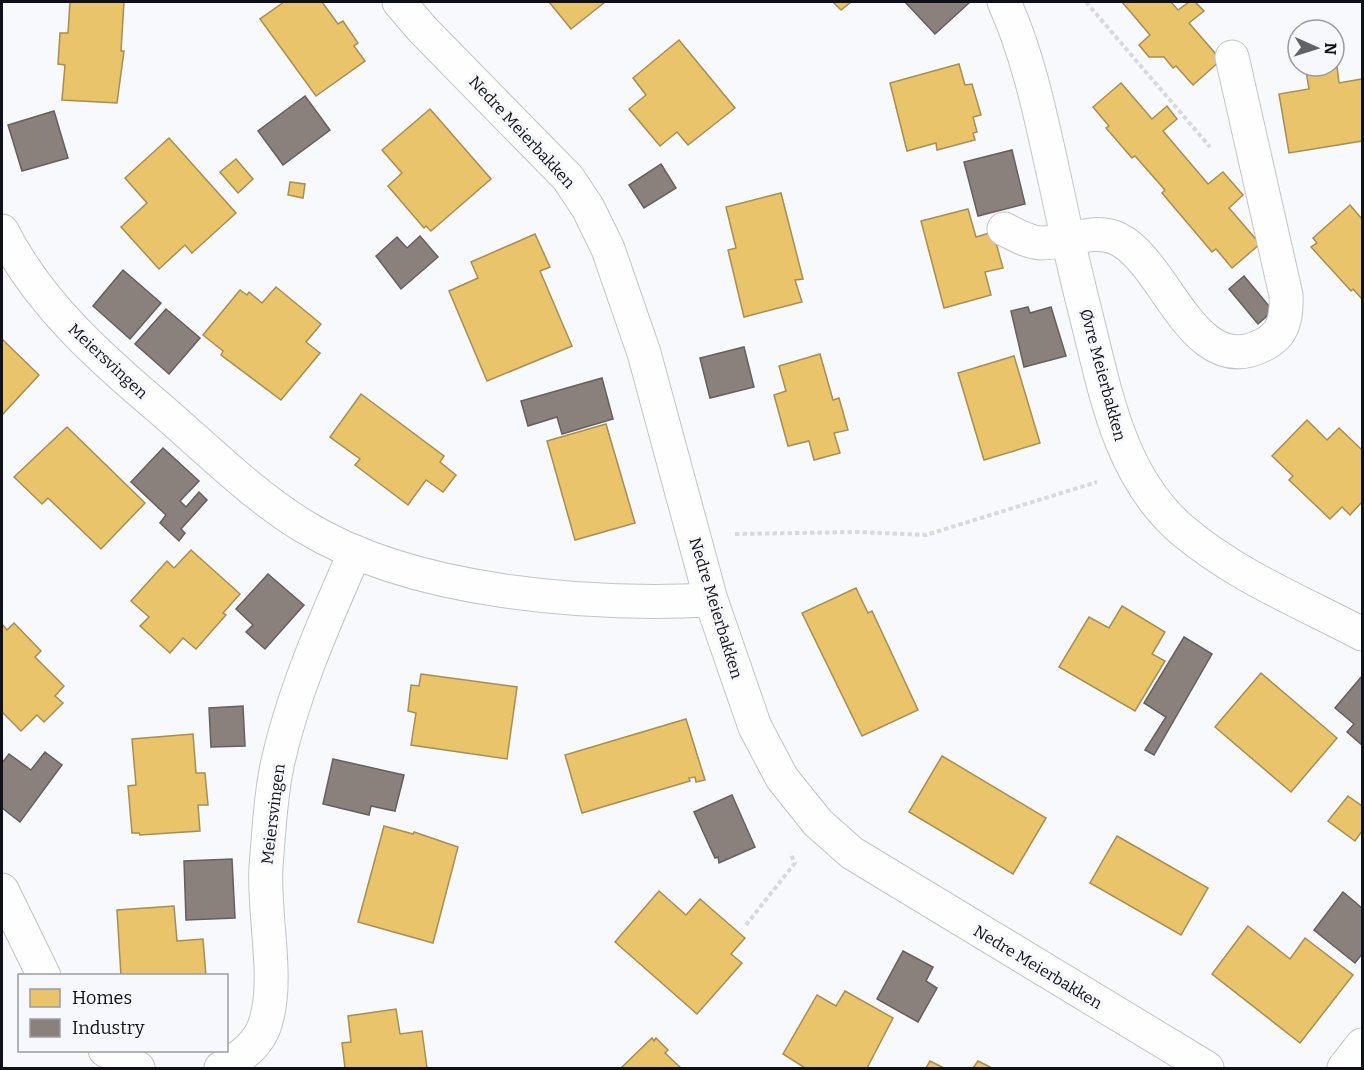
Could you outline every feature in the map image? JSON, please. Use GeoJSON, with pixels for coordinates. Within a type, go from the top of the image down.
{"type":"FeatureCollection","features":[{"type":"Feature","properties":{"kind":"street","name":"Nedre Meierbakken"},"geometry":{"type":"LineString","coordinates":[[399,2],[423,30],[568,178],[588,208],[608,249],[644,353],[711,600],[740,688],[760,737],[782,778],[818,823],[852,853],[1208,1068]]}},
{"type":"Feature","properties":{"kind":"street","name":"Øvre Meierbakken"},"geometry":{"type":"LineString","coordinates":[[1004,2],[1041,115],[1067,240],[1110,412],[1120,442],[1133,467],[1180,528],[1212,553],[1253,579],[1362,634]]}},
{"type":"Feature","properties":{"kind":"street"},"geometry":{"type":"LineString","coordinates":[[1004,229],[1019,237],[1041,243],[1096,235],[1117,238],[1138,253],[1198,334],[1226,349],[1246,352],[1274,339],[1283,326],[1287,314],[1286,296],[1232,57]]}},
{"type":"Feature","properties":{"kind":"street","name":"Meiersvingen"},"geometry":{"type":"LineString","coordinates":[[2,231],[16,259],[41,296],[102,358],[269,502],[305,527],[355,552],[424,574],[522,592],[618,602],[711,600]]}},
{"type":"Feature","properties":{"kind":"street","name":"Meiersvingen"},"geometry":{"type":"LineString","coordinates":[[220,1068],[237,1060],[250,1048],[262,1034],[267,1018],[270,993],[265,885],[277,767],[305,675],[355,552]]}},
{"type":"Feature","properties":{"kind":"street"},"geometry":{"type":"LineString","coordinates":[[2,890],[44,974]]}},
{"type":"Feature","properties":{"kind":"street"},"geometry":{"type":"LineString","coordinates":[[1344,1068],[1362,1046]]}},
{"type":"Feature","properties":{"kind":"street"},"geometry":{"type":"LineString","coordinates":[[108,1052],[129,1066],[138,1068]]}},
{"type":"Feature","properties":{"kind":"path"},"geometry":{"type":"LineString","coordinates":[[1086,2],[1212,149]]}},
{"type":"Feature","properties":{"kind":"path"},"geometry":{"type":"LineString","coordinates":[[696,542],[746,533],[859,532],[926,535],[1071,491],[1133,467]]}},
{"type":"Feature","properties":{"kind":"path"},"geometry":{"type":"LineString","coordinates":[[746,925],[795,863],[785,844]]}},
{"type":"Feature","properties":{"kind":"building: Homes"},"geometry":{"type":"Polygon","coordinates":[[[70,2],[124,2],[121,51],[124,51],[117,103],[62,100],[65,65],[58,64],[60,33],[68,33],[70,2]]]}},
{"type":"Feature","properties":{"kind":"building: Homes"},"geometry":{"type":"Polygon","coordinates":[[[284,2],[322,2],[338,24],[343,21],[358,43],[354,46],[365,61],[316,96],[260,19],[284,2]]]}},
{"type":"Feature","properties":{"kind":"building: Homes"},"geometry":{"type":"Polygon","coordinates":[[[549,2],[605,2],[571,29],[549,2]]]}},
{"type":"Feature","properties":{"kind":"building: Homes"},"geometry":{"type":"Polygon","coordinates":[[[833,2],[851,2],[841,10],[833,2]]]}},
{"type":"Feature","properties":{"kind":"building: Homes"},"geometry":{"type":"Polygon","coordinates":[[[1122,2],[1171,2],[1178,10],[1189,2],[1195,2],[1204,11],[1189,23],[1221,60],[1193,85],[1176,66],[1173,68],[1164,57],[1149,57],[1139,45],[1150,35],[1122,2]]]}},
{"type":"Feature","properties":{"kind":"building: Homes"},"geometry":{"type":"Polygon","coordinates":[[[679,40],[735,108],[688,145],[677,132],[660,146],[629,109],[646,95],[633,78],[679,40]]]}},
{"type":"Feature","properties":{"kind":"building: Homes"},"geometry":{"type":"Polygon","coordinates":[[[959,64],[965,85],[972,84],[981,115],[973,117],[977,132],[973,133],[975,140],[937,150],[936,143],[907,151],[890,83],[959,64]]]}},
{"type":"Feature","properties":{"kind":"building: Homes"},"geometry":{"type":"Polygon","coordinates":[[[1307,78],[1338,78],[1339,83],[1362,79],[1362,141],[1289,153],[1279,94],[1309,89],[1307,78]]]}},
{"type":"Feature","properties":{"kind":"building: Homes"},"geometry":{"type":"Polygon","coordinates":[[[1121,83],[1152,119],[1167,106],[1177,119],[1163,131],[1208,184],[1223,172],[1243,195],[1229,208],[1260,244],[1232,268],[1216,249],[1212,252],[1162,193],[1165,190],[1135,156],[1132,158],[1106,128],[1109,126],[1093,107],[1121,83]]]}},
{"type":"Feature","properties":{"kind":"building: Homes"},"geometry":{"type":"Polygon","coordinates":[[[430,109],[491,179],[431,231],[426,226],[424,228],[388,186],[402,173],[382,150],[430,109]]]}},
{"type":"Feature","properties":{"kind":"building: Homes"},"geometry":{"type":"Polygon","coordinates":[[[169,138],[236,213],[192,253],[185,245],[159,269],[121,227],[147,203],[125,178],[169,138]]]}},
{"type":"Feature","properties":{"kind":"building: Homes"},"geometry":{"type":"Polygon","coordinates":[[[236,159],[253,179],[238,193],[220,172],[236,159]]]}},
{"type":"Feature","properties":{"kind":"building: Homes"},"geometry":{"type":"Polygon","coordinates":[[[290,182],[305,184],[303,198],[288,195],[290,182]]]}},
{"type":"Feature","properties":{"kind":"building: Homes"},"geometry":{"type":"Polygon","coordinates":[[[781,193],[803,279],[795,280],[802,302],[744,317],[728,250],[736,248],[726,207],[781,193]]]}},
{"type":"Feature","properties":{"kind":"building: Homes"},"geometry":{"type":"Polygon","coordinates":[[[1350,205],[1362,219],[1362,299],[1353,289],[1351,291],[1311,247],[1317,243],[1313,238],[1350,205]]]}},
{"type":"Feature","properties":{"kind":"building: Homes"},"geometry":{"type":"Polygon","coordinates":[[[968,209],[976,237],[993,232],[1003,268],[985,272],[991,295],[944,308],[921,221],[968,209]]]}},
{"type":"Feature","properties":{"kind":"building: Homes"},"geometry":{"type":"Polygon","coordinates":[[[535,234],[550,267],[540,271],[572,346],[487,381],[449,291],[478,278],[471,262],[535,234]]]}},
{"type":"Feature","properties":{"kind":"building: Homes"},"geometry":{"type":"Polygon","coordinates":[[[276,287],[321,324],[306,342],[320,353],[281,400],[221,355],[223,351],[203,335],[240,290],[247,295],[249,292],[262,303],[276,287]]]}},
{"type":"Feature","properties":{"kind":"building: Homes"},"geometry":{"type":"Polygon","coordinates":[[[2,339],[39,375],[2,415],[2,339]]]}},
{"type":"Feature","properties":{"kind":"building: Homes"},"geometry":{"type":"Polygon","coordinates":[[[820,354],[833,400],[839,398],[848,430],[834,433],[840,453],[814,460],[809,441],[788,446],[774,395],[786,391],[779,366],[820,354]]]}},
{"type":"Feature","properties":{"kind":"building: Homes"},"geometry":{"type":"Polygon","coordinates":[[[1014,356],[1040,443],[984,460],[958,373],[1014,356]]]}},
{"type":"Feature","properties":{"kind":"building: Homes"},"geometry":{"type":"Polygon","coordinates":[[[361,394],[444,456],[440,462],[456,475],[443,492],[426,480],[408,505],[355,465],[360,459],[330,437],[361,394]]]}},
{"type":"Feature","properties":{"kind":"building: Homes"},"geometry":{"type":"Polygon","coordinates":[[[1307,420],[1327,440],[1339,428],[1362,450],[1362,502],[1350,515],[1342,507],[1330,519],[1289,480],[1293,476],[1272,456],[1307,420]]]}},
{"type":"Feature","properties":{"kind":"building: Homes"},"geometry":{"type":"Polygon","coordinates":[[[606,424],[635,523],[575,540],[547,441],[606,424]]]}},
{"type":"Feature","properties":{"kind":"building: Homes"},"geometry":{"type":"Polygon","coordinates":[[[67,427],[145,503],[101,549],[48,498],[42,504],[14,477],[67,427]]]}},
{"type":"Feature","properties":{"kind":"building: Homes"},"geometry":{"type":"Polygon","coordinates":[[[191,550],[240,594],[223,613],[226,615],[196,649],[183,638],[170,653],[140,626],[149,617],[131,601],[167,561],[174,568],[191,550]]]}},
{"type":"Feature","properties":{"kind":"building: Homes"},"geometry":{"type":"Polygon","coordinates":[[[856,588],[868,613],[872,611],[918,710],[862,736],[802,613],[856,588]]]}},
{"type":"Feature","properties":{"kind":"building: Homes"},"geometry":{"type":"Polygon","coordinates":[[[1122,606],[1165,632],[1152,654],[1165,661],[1135,711],[1059,667],[1089,617],[1109,628],[1122,606]]]}},
{"type":"Feature","properties":{"kind":"building: Homes"},"geometry":{"type":"Polygon","coordinates":[[[14,623],[41,651],[35,657],[64,686],[55,696],[63,703],[44,722],[37,715],[21,731],[2,712],[2,624],[7,630],[14,623]]]}},
{"type":"Feature","properties":{"kind":"building: Homes"},"geometry":{"type":"Polygon","coordinates":[[[1261,673],[1337,738],[1291,792],[1215,727],[1261,673]]]}},
{"type":"Feature","properties":{"kind":"building: Homes"},"geometry":{"type":"Polygon","coordinates":[[[421,674],[517,687],[507,759],[411,745],[416,713],[408,711],[411,685],[419,686],[421,674]]]}},
{"type":"Feature","properties":{"kind":"building: Homes"},"geometry":{"type":"Polygon","coordinates":[[[686,719],[705,780],[696,782],[695,777],[689,778],[690,781],[582,813],[565,755],[686,719]]]}},
{"type":"Feature","properties":{"kind":"building: Homes"},"geometry":{"type":"Polygon","coordinates":[[[193,734],[196,773],[205,773],[208,805],[198,805],[200,831],[140,835],[132,833],[128,786],[136,785],[132,739],[193,734]]]}},
{"type":"Feature","properties":{"kind":"building: Homes"},"geometry":{"type":"Polygon","coordinates":[[[942,756],[1046,818],[1013,874],[909,812],[942,756]]]}},
{"type":"Feature","properties":{"kind":"building: Homes"},"geometry":{"type":"Polygon","coordinates":[[[1348,796],[1362,806],[1362,831],[1355,841],[1328,821],[1348,796]]]}},
{"type":"Feature","properties":{"kind":"building: Homes"},"geometry":{"type":"Polygon","coordinates":[[[384,826],[413,834],[414,832],[458,847],[433,943],[358,922],[384,826]]]}},
{"type":"Feature","properties":{"kind":"building: Homes"},"geometry":{"type":"Polygon","coordinates":[[[1117,836],[1208,888],[1181,935],[1090,883],[1117,836]]]}},
{"type":"Feature","properties":{"kind":"building: Homes"},"geometry":{"type":"Polygon","coordinates":[[[659,891],[686,915],[700,899],[745,938],[731,954],[742,963],[697,1014],[615,942],[659,891]]]}},
{"type":"Feature","properties":{"kind":"building: Homes"},"geometry":{"type":"Polygon","coordinates":[[[174,906],[177,941],[203,939],[206,974],[121,974],[117,910],[174,906]]]}},
{"type":"Feature","properties":{"kind":"building: Homes"},"geometry":{"type":"Polygon","coordinates":[[[1248,926],[1290,959],[1305,938],[1353,975],[1300,1043],[1212,974],[1248,926]]]}},
{"type":"Feature","properties":{"kind":"building: Homes"},"geometry":{"type":"Polygon","coordinates":[[[845,991],[893,1018],[867,1068],[805,1068],[783,1054],[817,995],[836,1006],[845,991]]]}},
{"type":"Feature","properties":{"kind":"building: Homes"},"geometry":{"type":"Polygon","coordinates":[[[396,1009],[400,1034],[422,1031],[427,1068],[345,1068],[342,1043],[351,1042],[348,1016],[396,1009]]]}},
{"type":"Feature","properties":{"kind":"building: Homes"},"geometry":{"type":"Polygon","coordinates":[[[652,1038],[654,1041],[656,1038],[668,1050],[665,1053],[681,1068],[621,1068],[652,1038]]]}},
{"type":"Feature","properties":{"kind":"building: Homes"},"geometry":{"type":"Polygon","coordinates":[[[930,1061],[944,1068],[926,1068],[930,1061]]]}},
{"type":"Feature","properties":{"kind":"building: Homes"},"geometry":{"type":"Polygon","coordinates":[[[978,1061],[992,1068],[973,1068],[978,1061]]]}},
{"type":"Feature","properties":{"kind":"building: Industry"},"geometry":{"type":"Polygon","coordinates":[[[905,2],[970,2],[935,34],[905,2]]]}},
{"type":"Feature","properties":{"kind":"building: Industry"},"geometry":{"type":"Polygon","coordinates":[[[305,96],[330,130],[283,165],[258,131],[305,96]]]}},
{"type":"Feature","properties":{"kind":"building: Industry"},"geometry":{"type":"Polygon","coordinates":[[[54,111],[68,158],[22,171],[8,125],[54,111]]]}},
{"type":"Feature","properties":{"kind":"building: Industry"},"geometry":{"type":"Polygon","coordinates":[[[1012,150],[1025,204],[978,216],[964,162],[1012,150]]]}},
{"type":"Feature","properties":{"kind":"building: Industry"},"geometry":{"type":"Polygon","coordinates":[[[661,164],[676,188],[644,208],[629,185],[661,164]]]}},
{"type":"Feature","properties":{"kind":"building: Industry"},"geometry":{"type":"Polygon","coordinates":[[[420,236],[438,257],[401,289],[376,256],[397,237],[407,248],[420,236]]]}},
{"type":"Feature","properties":{"kind":"building: Industry"},"geometry":{"type":"Polygon","coordinates":[[[123,270],[161,303],[130,339],[93,306],[123,270]]]}},
{"type":"Feature","properties":{"kind":"building: Industry"},"geometry":{"type":"Polygon","coordinates":[[[1244,276],[1273,311],[1258,324],[1229,289],[1244,276]]]}},
{"type":"Feature","properties":{"kind":"building: Industry"},"geometry":{"type":"Polygon","coordinates":[[[1028,307],[1030,313],[1051,307],[1066,356],[1024,367],[1011,311],[1028,307]]]}},
{"type":"Feature","properties":{"kind":"building: Industry"},"geometry":{"type":"Polygon","coordinates":[[[166,309],[200,338],[169,374],[135,344],[166,309]]]}},
{"type":"Feature","properties":{"kind":"building: Industry"},"geometry":{"type":"Polygon","coordinates":[[[744,347],[754,387],[710,398],[700,358],[744,347]]]}},
{"type":"Feature","properties":{"kind":"building: Industry"},"geometry":{"type":"Polygon","coordinates":[[[602,378],[613,419],[562,434],[557,417],[528,426],[521,401],[602,378]]]}},
{"type":"Feature","properties":{"kind":"building: Industry"},"geometry":{"type":"Polygon","coordinates":[[[163,448],[199,481],[180,501],[186,507],[199,492],[207,500],[181,529],[185,533],[179,541],[160,523],[166,515],[131,482],[163,448]]]}},
{"type":"Feature","properties":{"kind":"building: Industry"},"geometry":{"type":"Polygon","coordinates":[[[268,574],[304,605],[265,649],[246,632],[253,625],[236,609],[268,574]]]}},
{"type":"Feature","properties":{"kind":"building: Industry"},"geometry":{"type":"Polygon","coordinates":[[[1184,637],[1212,654],[1154,755],[1145,750],[1166,717],[1144,703],[1184,637]]]}},
{"type":"Feature","properties":{"kind":"building: Industry"},"geometry":{"type":"Polygon","coordinates":[[[1362,676],[1362,745],[1347,732],[1354,724],[1335,708],[1362,676]]]}},
{"type":"Feature","properties":{"kind":"building: Industry"},"geometry":{"type":"Polygon","coordinates":[[[243,706],[245,746],[211,747],[209,708],[243,706]]]}},
{"type":"Feature","properties":{"kind":"building: Industry"},"geometry":{"type":"Polygon","coordinates":[[[45,752],[62,765],[20,822],[2,808],[2,763],[9,754],[31,770],[45,752]]]}},
{"type":"Feature","properties":{"kind":"building: Industry"},"geometry":{"type":"Polygon","coordinates":[[[333,759],[404,775],[395,811],[371,806],[369,815],[323,804],[333,759]]]}},
{"type":"Feature","properties":{"kind":"building: Industry"},"geometry":{"type":"Polygon","coordinates":[[[732,795],[755,847],[719,863],[694,812],[732,795]]]}},
{"type":"Feature","properties":{"kind":"building: Industry"},"geometry":{"type":"Polygon","coordinates":[[[232,859],[235,918],[186,920],[184,861],[232,859]]]}},
{"type":"Feature","properties":{"kind":"building: Industry"},"geometry":{"type":"Polygon","coordinates":[[[1343,892],[1362,908],[1362,954],[1355,963],[1314,930],[1343,892]]]}},
{"type":"Feature","properties":{"kind":"building: Industry"},"geometry":{"type":"Polygon","coordinates":[[[903,951],[933,967],[926,981],[937,988],[918,1022],[877,999],[903,951]]]}}]}
